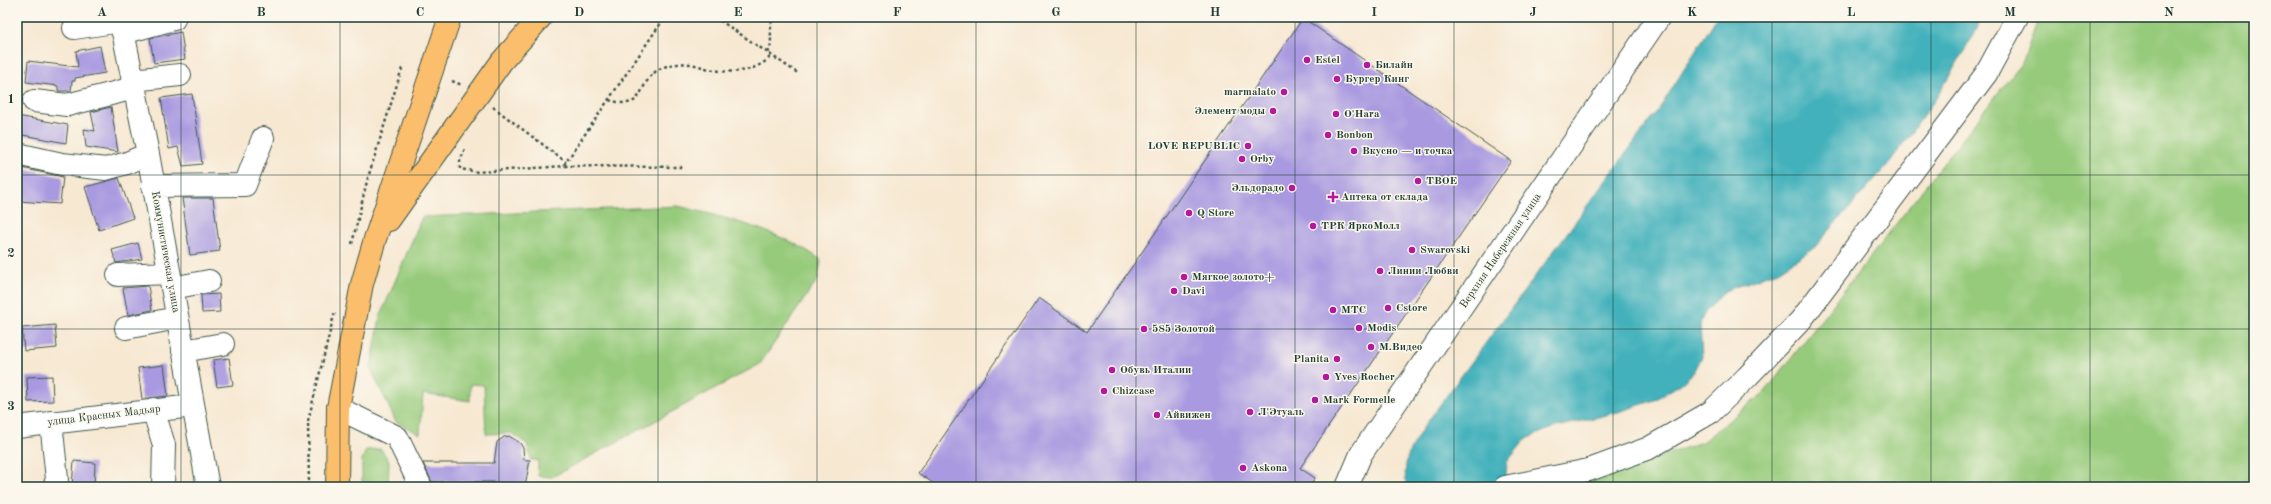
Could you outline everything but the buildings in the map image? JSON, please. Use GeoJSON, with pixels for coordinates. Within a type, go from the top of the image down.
{"type":"FeatureCollection","features":[{"type":"Feature","properties":{"kind":"main road"},"geometry":{"type":"LineString","coordinates":[[337,487],[338,408],[352,329],[375,239],[450,17]]}},
{"type":"Feature","properties":{"kind":"main road"},"geometry":{"type":"LineString","coordinates":[[375,239],[502,61],[541,17]]}},
{"type":"Feature","properties":{"kind":"street","name":"Верхняя Набережная улица"},"geometry":{"type":"LineString","coordinates":[[1347,487],[1361,454],[1659,17]]}},
{"type":"Feature","properties":{"kind":"street"},"geometry":{"type":"LineString","coordinates":[[1505,487],[1589,470],[1649,448],[1711,412],[1747,377],[1801,320],[1986,74],[2017,17]]}},
{"type":"Feature","properties":{"kind":"street"},"geometry":{"type":"LineString","coordinates":[[74,28],[174,19]]}},
{"type":"Feature","properties":{"kind":"street","name":"Коммунистическая улица"},"geometry":{"type":"LineString","coordinates":[[121,24],[148,154],[192,406],[208,487]]}},
{"type":"Feature","properties":{"kind":"street"},"geometry":{"type":"LineString","coordinates":[[34,101],[67,104],[133,84],[180,75]]}},
{"type":"Feature","properties":{"kind":"street"},"geometry":{"type":"LineString","coordinates":[[153,186],[245,184],[263,138]]}},
{"type":"Feature","properties":{"kind":"street"},"geometry":{"type":"LineString","coordinates":[[17,154],[62,164],[106,169],[127,164],[148,154]]}},
{"type":"Feature","properties":{"kind":"street"},"geometry":{"type":"LineString","coordinates":[[118,276],[209,281]]}},
{"type":"Feature","properties":{"kind":"street"},"geometry":{"type":"LineString","coordinates":[[126,328],[177,318]]}},
{"type":"Feature","properties":{"kind":"street"},"geometry":{"type":"LineString","coordinates":[[183,351],[223,344]]}},
{"type":"Feature","properties":{"kind":"street","name":"улица Красных Мадьяр"},"geometry":{"type":"LineString","coordinates":[[17,427],[152,409],[192,406]]}},
{"type":"Feature","properties":{"kind":"street"},"geometry":{"type":"LineString","coordinates":[[338,408],[397,437],[421,487]]}},
{"type":"Feature","properties":{"kind":"street"},"geometry":{"type":"LineString","coordinates":[[152,409],[164,445],[163,487]]}},
{"type":"Feature","properties":{"kind":"street"},"geometry":{"type":"LineString","coordinates":[[51,422],[57,479],[54,487]]}},
{"type":"Feature","properties":{"kind":"path"},"geometry":{"type":"LineString","coordinates":[[564,166],[665,17]]}},
{"type":"Feature","properties":{"kind":"path"},"geometry":{"type":"LineString","coordinates":[[715,17],[799,74]]}},
{"type":"Feature","properties":{"kind":"path"},"geometry":{"type":"LineString","coordinates":[[768,53],[771,46],[769,33],[773,17]]}},
{"type":"Feature","properties":{"kind":"path"},"geometry":{"type":"LineString","coordinates":[[609,100],[620,103],[637,99],[655,72],[673,65],[693,64],[715,70],[737,72],[756,67],[766,62],[772,55]]}},
{"type":"Feature","properties":{"kind":"path"},"geometry":{"type":"LineString","coordinates":[[488,102],[566,162]]}},
{"type":"Feature","properties":{"kind":"path"},"geometry":{"type":"LineString","coordinates":[[467,144],[460,161],[460,169],[478,172],[564,166],[683,167]]}},
{"type":"Feature","properties":{"kind":"green space"},"geometry":{"type":"Polygon","coordinates":[[[2039,17],[2254,17],[2254,487],[1541,487],[1606,475],[1702,442],[1765,392],[2023,61],[2039,17]]]}},
{"type":"Feature","properties":{"kind":"green space"},"geometry":{"type":"Polygon","coordinates":[[[678,206],[714,215],[771,234],[789,241],[821,260],[818,279],[760,364],[552,477],[538,476],[538,460],[531,460],[527,444],[511,433],[486,434],[484,385],[470,384],[470,401],[423,394],[420,434],[396,422],[371,369],[380,317],[422,217],[678,206]]]}},
{"type":"Feature","properties":{"kind":"green space"},"geometry":{"type":"Polygon","coordinates":[[[381,449],[389,461],[388,487],[362,487],[362,460],[366,450],[381,449]]]}},
{"type":"Feature","properties":{"kind":"water"},"geometry":{"type":"Polygon","coordinates":[[[1717,17],[1982,17],[1973,36],[1937,97],[1890,162],[1815,247],[1778,271],[1725,291],[1704,314],[1700,324],[1702,357],[1694,372],[1682,383],[1655,400],[1615,413],[1552,428],[1526,439],[1507,462],[1505,487],[1406,487],[1405,477],[1409,454],[1425,425],[1661,106],[1717,17]]]}},
{"type":"Feature","properties":{"kind":"place","name":"Estel"},"geometry":{"type":"Point","coordinates":[1307,60]}},
{"type":"Feature","properties":{"kind":"place","name":"Билайн"},"geometry":{"type":"Point","coordinates":[1367,65]}},
{"type":"Feature","properties":{"kind":"place","name":"Бургер Кинг"},"geometry":{"type":"Point","coordinates":[1337,79]}},
{"type":"Feature","properties":{"kind":"place","name":"marmalato"},"geometry":{"type":"Point","coordinates":[1284,92]}},
{"type":"Feature","properties":{"kind":"place","name":"Элемент моды"},"geometry":{"type":"Point","coordinates":[1273,111]}},
{"type":"Feature","properties":{"kind":"place","name":"O'Hara"},"geometry":{"type":"Point","coordinates":[1336,114]}},
{"type":"Feature","properties":{"kind":"place","name":"Bonbon"},"geometry":{"type":"Point","coordinates":[1328,135]}},
{"type":"Feature","properties":{"kind":"place","name":"LOVE REPUBLIC"},"geometry":{"type":"Point","coordinates":[1248,146]}},
{"type":"Feature","properties":{"kind":"place","name":"Вкусно — и точка"},"geometry":{"type":"Point","coordinates":[1354,151]}},
{"type":"Feature","properties":{"kind":"place","name":"Orby"},"geometry":{"type":"Point","coordinates":[1242,159]}},
{"type":"Feature","properties":{"kind":"place","name":"ТВОЕ"},"geometry":{"type":"Point","coordinates":[1418,181]}},
{"type":"Feature","properties":{"kind":"place","name":"Эльдорадо"},"geometry":{"type":"Point","coordinates":[1292,188]}},
{"type":"Feature","properties":{"kind":"place","name":"Аптека от склада"},"geometry":{"type":"Point","coordinates":[1333,197]}},
{"type":"Feature","properties":{"kind":"place","name":"Q Store"},"geometry":{"type":"Point","coordinates":[1189,213]}},
{"type":"Feature","properties":{"kind":"place","name":"ТРК ЯркоМолл"},"geometry":{"type":"Point","coordinates":[1313,226]}},
{"type":"Feature","properties":{"kind":"place","name":"Swarovski"},"geometry":{"type":"Point","coordinates":[1412,250]}},
{"type":"Feature","properties":{"kind":"place","name":"Линии Любви"},"geometry":{"type":"Point","coordinates":[1380,271]}},
{"type":"Feature","properties":{"kind":"place","name":"Мягкое золото+"},"geometry":{"type":"Point","coordinates":[1184,277]}},
{"type":"Feature","properties":{"kind":"place","name":"Davi"},"geometry":{"type":"Point","coordinates":[1174,291]}},
{"type":"Feature","properties":{"kind":"place","name":"Cstore"},"geometry":{"type":"Point","coordinates":[1388,308]}},
{"type":"Feature","properties":{"kind":"place","name":"МТС"},"geometry":{"type":"Point","coordinates":[1333,310]}},
{"type":"Feature","properties":{"kind":"place","name":"Modis"},"geometry":{"type":"Point","coordinates":[1359,328]}},
{"type":"Feature","properties":{"kind":"place","name":"585 Золотой"},"geometry":{"type":"Point","coordinates":[1144,329]}},
{"type":"Feature","properties":{"kind":"place","name":"М.Видео"},"geometry":{"type":"Point","coordinates":[1371,347]}},
{"type":"Feature","properties":{"kind":"place","name":"Planita"},"geometry":{"type":"Point","coordinates":[1337,359]}},
{"type":"Feature","properties":{"kind":"place","name":"Обувь Италии"},"geometry":{"type":"Point","coordinates":[1112,370]}},
{"type":"Feature","properties":{"kind":"place","name":"Yves Rocher"},"geometry":{"type":"Point","coordinates":[1326,377]}},
{"type":"Feature","properties":{"kind":"place","name":"Chizcase"},"geometry":{"type":"Point","coordinates":[1104,391]}},
{"type":"Feature","properties":{"kind":"place","name":"Mark Formelle"},"geometry":{"type":"Point","coordinates":[1315,400]}},
{"type":"Feature","properties":{"kind":"place","name":"Л'Этуаль"},"geometry":{"type":"Point","coordinates":[1250,412]}},
{"type":"Feature","properties":{"kind":"place","name":"Айвижен"},"geometry":{"type":"Point","coordinates":[1157,415]}},
{"type":"Feature","properties":{"kind":"place","name":"Askona"},"geometry":{"type":"Point","coordinates":[1243,468]}}]}
